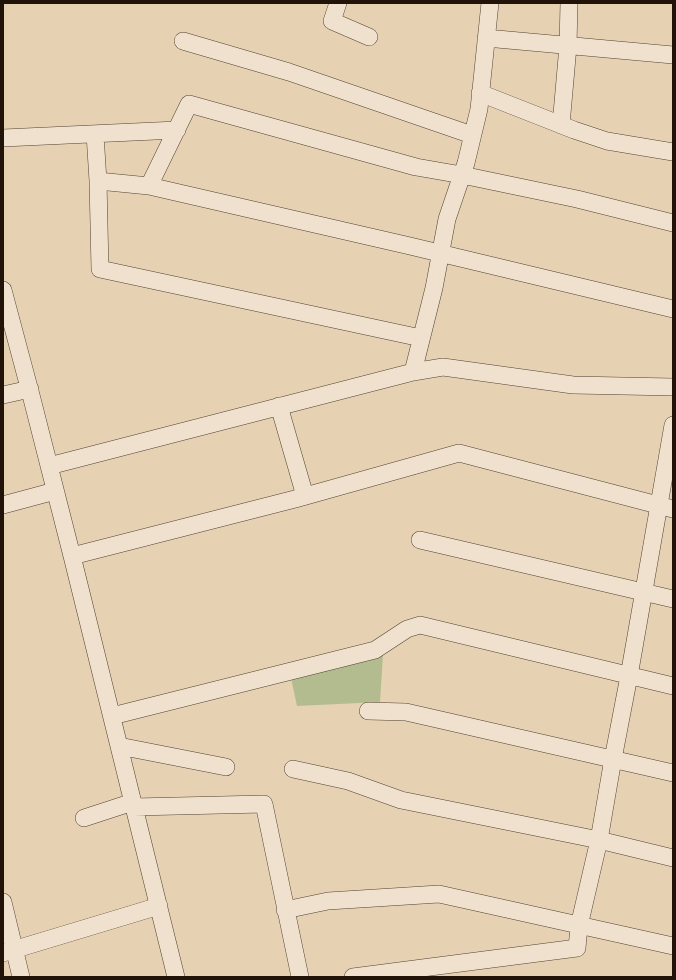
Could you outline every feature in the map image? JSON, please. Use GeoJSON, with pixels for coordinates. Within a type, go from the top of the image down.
{"type":"FeatureCollection","features":[{"type":"Feature","properties":{"kind":"street"},"geometry":{"type":"LineString","coordinates":[[338,3],[332,22],[369,37]]}},
{"type":"Feature","properties":{"kind":"street"},"geometry":{"type":"LineString","coordinates":[[413,372],[434,288],[447,219],[462,175],[479,109],[490,3]]}},
{"type":"Feature","properties":{"kind":"street"},"geometry":{"type":"LineString","coordinates":[[560,125],[568,46],[569,3]]}},
{"type":"Feature","properties":{"kind":"street"},"geometry":{"type":"LineString","coordinates":[[486,38],[673,55]]}},
{"type":"Feature","properties":{"kind":"street"},"geometry":{"type":"LineString","coordinates":[[183,41],[289,72],[472,135]]}},
{"type":"Feature","properties":{"kind":"street"},"geometry":{"type":"LineString","coordinates":[[480,93],[560,125],[607,141],[673,152]]}},
{"type":"Feature","properties":{"kind":"street"},"geometry":{"type":"LineString","coordinates":[[149,186],[189,104],[416,168],[462,175],[577,199],[673,223]]}},
{"type":"Feature","properties":{"kind":"street"},"geometry":{"type":"LineString","coordinates":[[3,138],[177,130]]}},
{"type":"Feature","properties":{"kind":"street"},"geometry":{"type":"LineString","coordinates":[[95,134],[98,181],[100,269],[422,338]]}},
{"type":"Feature","properties":{"kind":"street"},"geometry":{"type":"LineString","coordinates":[[98,181],[149,186],[673,309]]}},
{"type":"Feature","properties":{"kind":"street"},"geometry":{"type":"LineString","coordinates":[[3,290],[30,389],[176,977]]}},
{"type":"Feature","properties":{"kind":"street"},"geometry":{"type":"LineString","coordinates":[[49,466],[413,372],[443,367],[574,385],[673,387]]}},
{"type":"Feature","properties":{"kind":"street"},"geometry":{"type":"LineString","coordinates":[[3,395],[30,389]]}},
{"type":"Feature","properties":{"kind":"street"},"geometry":{"type":"LineString","coordinates":[[279,406],[305,496]]}},
{"type":"Feature","properties":{"kind":"street"},"geometry":{"type":"LineString","coordinates":[[353,977],[577,948],[579,926],[599,840],[644,592],[666,507],[673,424]]}},
{"type":"Feature","properties":{"kind":"street"},"geometry":{"type":"LineString","coordinates":[[72,556],[305,496],[459,453],[666,507]]}},
{"type":"Feature","properties":{"kind":"street"},"geometry":{"type":"LineString","coordinates":[[3,505],[55,491]]}},
{"type":"Feature","properties":{"kind":"street"},"geometry":{"type":"LineString","coordinates":[[420,540],[673,599]]}},
{"type":"Feature","properties":{"kind":"street"},"geometry":{"type":"LineString","coordinates":[[112,716],[375,650],[407,629],[420,625],[673,686]]}},
{"type":"Feature","properties":{"kind":"street"},"geometry":{"type":"LineString","coordinates":[[368,711],[406,712],[673,773]]}},
{"type":"Feature","properties":{"kind":"street"},"geometry":{"type":"LineString","coordinates":[[119,746],[226,767]]}},
{"type":"Feature","properties":{"kind":"street"},"geometry":{"type":"LineString","coordinates":[[293,769],[348,781],[401,800],[599,840],[673,858]]}},
{"type":"Feature","properties":{"kind":"street"},"geometry":{"type":"LineString","coordinates":[[84,818],[134,805],[264,804],[300,977]]}},
{"type":"Feature","properties":{"kind":"street"},"geometry":{"type":"LineString","coordinates":[[285,910],[328,901],[439,894],[673,946]]}},
{"type":"Feature","properties":{"kind":"street"},"geometry":{"type":"LineString","coordinates":[[3,902],[9,951],[21,977]]}},
{"type":"Feature","properties":{"kind":"street"},"geometry":{"type":"LineString","coordinates":[[9,951],[159,906]]}},
{"type":"Feature","properties":{"kind":"green space"},"geometry":{"type":"Polygon","coordinates":[[[383,654],[380,702],[297,706],[291,678],[383,654]]]}}]}
